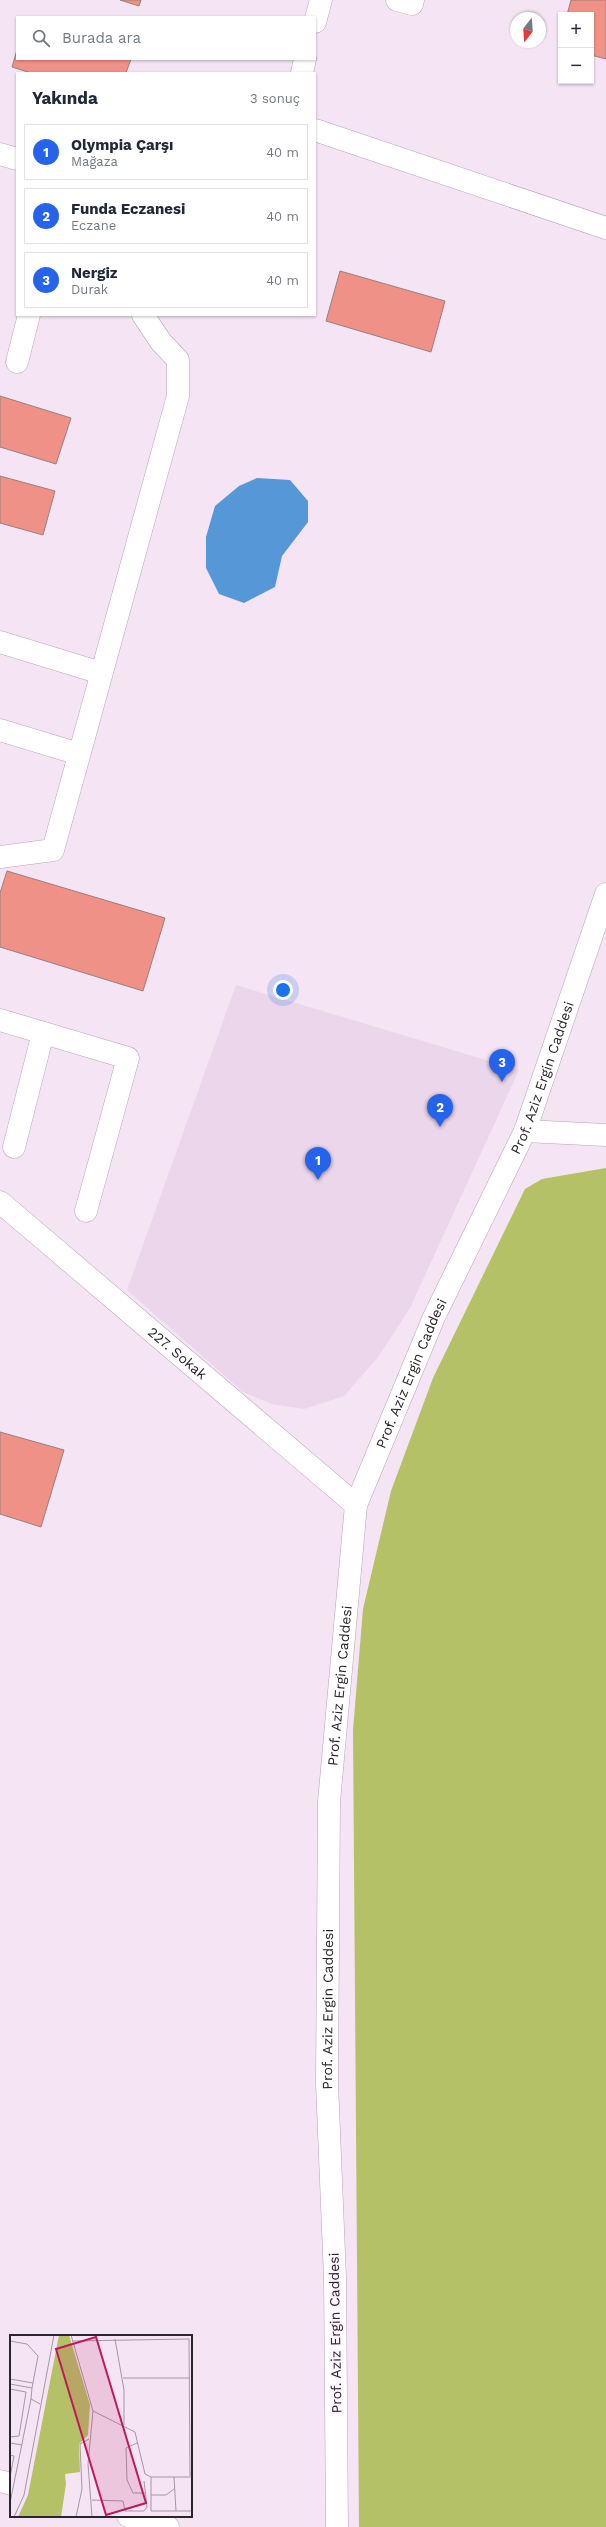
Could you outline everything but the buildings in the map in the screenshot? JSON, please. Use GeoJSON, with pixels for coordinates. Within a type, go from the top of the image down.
{"type":"FeatureCollection","features":[{"type":"Feature","properties":{"kind":"street"},"geometry":{"type":"LineString","coordinates":[[316,18],[321,0]]}},
{"type":"Feature","properties":{"kind":"street"},"geometry":{"type":"LineString","coordinates":[[397,0],[412,4],[413,0]]}},
{"type":"Feature","properties":{"kind":"street"},"geometry":{"type":"LineString","coordinates":[[302,72],[305,60]]}},
{"type":"Feature","properties":{"kind":"street"},"geometry":{"type":"LineString","coordinates":[[316,130],[606,228]]}},
{"type":"Feature","properties":{"kind":"street"},"geometry":{"type":"LineString","coordinates":[[0,154],[16,159]]}},
{"type":"Feature","properties":{"kind":"street"},"geometry":{"type":"LineString","coordinates":[[17,362],[29,316]]}},
{"type":"Feature","properties":{"kind":"street"},"geometry":{"type":"LineString","coordinates":[[1,859],[53,850],[178,396],[178,360],[161,342],[144,316]]}},
{"type":"Feature","properties":{"kind":"street"},"geometry":{"type":"LineString","coordinates":[[0,642],[101,673]]}},
{"type":"Feature","properties":{"kind":"street"},"geometry":{"type":"LineString","coordinates":[[0,730],[79,754]]}},
{"type":"Feature","properties":{"kind":"street","name":"Prof. Aziz Ergin Caddesi"},"geometry":{"type":"LineString","coordinates":[[337,2527],[335,2278],[327,2083],[329,1802],[356,1505],[434,1317],[525,1131],[606,894]]}},
{"type":"Feature","properties":{"kind":"street"},"geometry":{"type":"LineString","coordinates":[[0,1020],[128,1058],[86,1212]]}},
{"type":"Feature","properties":{"kind":"street"},"geometry":{"type":"LineString","coordinates":[[14,1147],[43,1033]]}},
{"type":"Feature","properties":{"kind":"street"},"geometry":{"type":"LineString","coordinates":[[525,1131],[606,1135]]}},
{"type":"Feature","properties":{"kind":"street","name":"227. Sokak"},"geometry":{"type":"LineString","coordinates":[[0,1202],[356,1505]]}},
{"type":"Feature","properties":{"kind":"street"},"geometry":{"type":"LineString","coordinates":[[0,2481],[10,2484]]}},
{"type":"Feature","properties":{"kind":"street"},"geometry":{"type":"LineString","coordinates":[[132,2517],[168,2527]]}},
{"type":"Feature","properties":{"kind":"shaded area"},"geometry":{"type":"Polygon","coordinates":[[[236,985],[519,1070],[410,1308],[378,1357],[344,1396],[304,1409],[272,1404],[243,1392],[127,1290],[236,985]]]}},
{"type":"Feature","properties":{"kind":"green space"},"geometry":{"type":"Polygon","coordinates":[[[606,1168],[606,2527],[359,2527],[353,1730],[363,1609],[391,1491],[433,1378],[525,1189],[542,1179],[606,1168]]]}},
{"type":"Feature","properties":{"kind":"water"},"geometry":{"type":"Polygon","coordinates":[[[257,478],[290,480],[308,501],[308,522],[282,556],[275,587],[244,603],[219,594],[206,568],[206,537],[215,506],[239,486],[257,478]]]}},
{"type":"Feature","properties":{"kind":"place","name":"Nergiz"},"geometry":{"type":"Point","coordinates":[502,1082]}},
{"type":"Feature","properties":{"kind":"place","name":"Funda Eczanesi"},"geometry":{"type":"Point","coordinates":[440,1127]}},
{"type":"Feature","properties":{"kind":"place","name":"Olympia Çarşı"},"geometry":{"type":"Point","coordinates":[318,1180]}}]}
